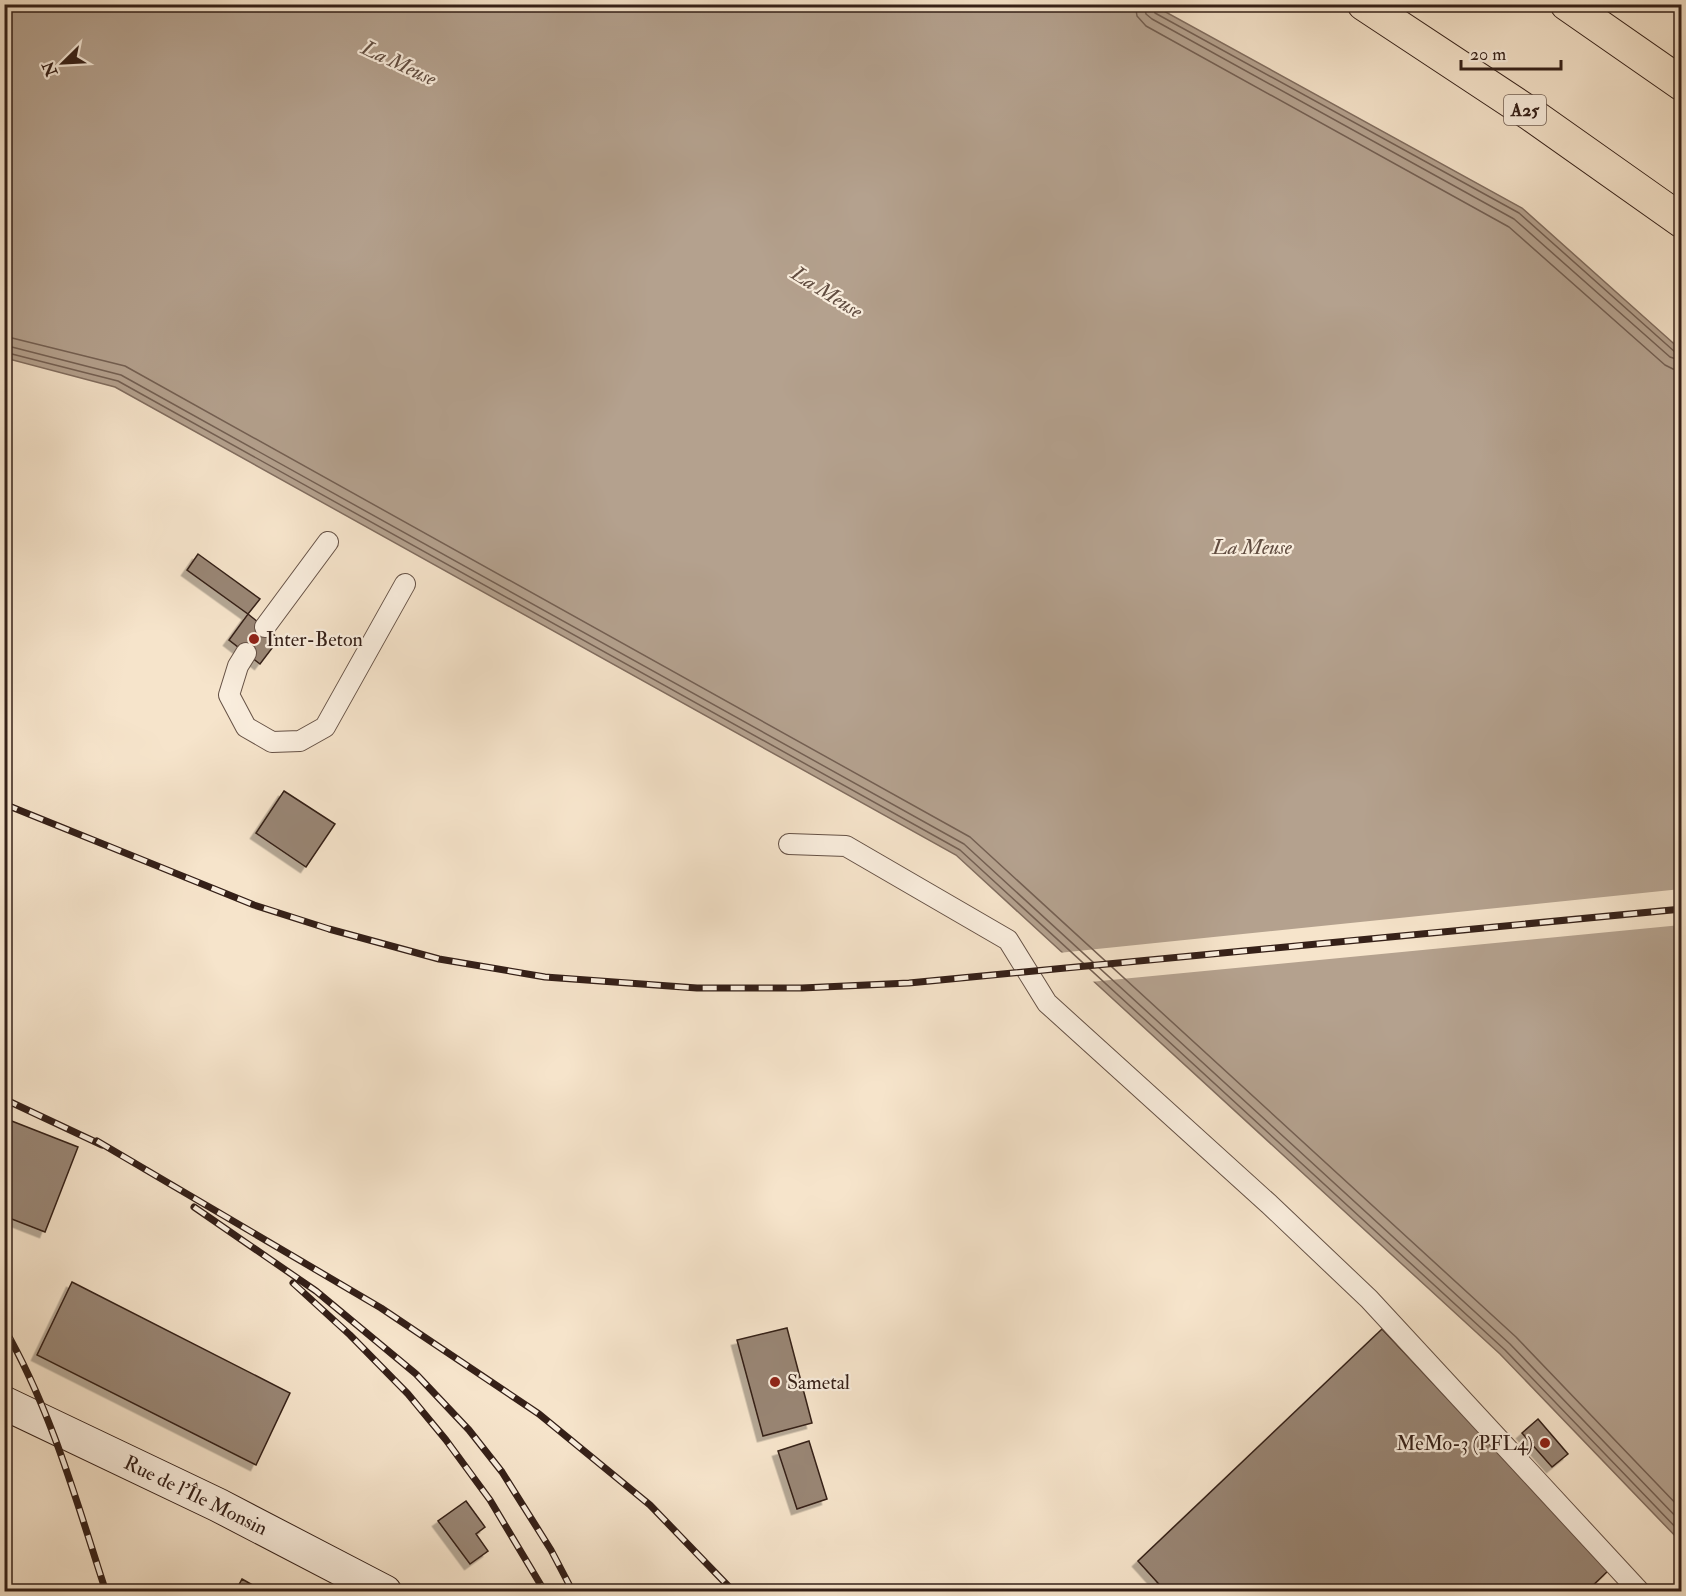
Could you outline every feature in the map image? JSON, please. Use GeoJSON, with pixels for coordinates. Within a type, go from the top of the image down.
{"type":"FeatureCollection","features":[{"type":"Feature","properties":{"kind":"highway","name":"A25"},"geometry":{"type":"LineString","coordinates":[[1365,4],[1532,115],[1682,221]]}},
{"type":"Feature","properties":{"kind":"highway"},"geometry":{"type":"LineString","coordinates":[[1567,4],[1682,84]]}},
{"type":"Feature","properties":{"kind":"street","name":"Rue de l'Île Monsin"},"geometry":{"type":"LineString","coordinates":[[4,1403],[218,1505],[385,1592]]}},
{"type":"Feature","properties":{"kind":"lane"},"geometry":{"type":"LineString","coordinates":[[265,627],[328,542]]}},
{"type":"Feature","properties":{"kind":"lane"},"geometry":{"type":"LineString","coordinates":[[246,653],[238,666],[229,694],[246,727],[272,742],[300,741],[325,727],[405,584]]}},
{"type":"Feature","properties":{"kind":"lane"},"geometry":{"type":"LineString","coordinates":[[789,844],[846,846],[1008,940],[1047,1003],[1269,1204],[1369,1299],[1640,1592]]}},
{"type":"Feature","properties":{"kind":"water","name":"La Meuse"},"geometry":{"type":"Polygon","coordinates":[[[4,5],[1153,5],[1522,208],[1681,350],[1681,1542],[1500,1354],[956,855],[115,387],[5,358],[4,5]]]}},
{"type":"Feature","properties":{"kind":"pier"},"geometry":{"type":"Polygon","coordinates":[[[1681,889],[1681,925],[1090,982],[1058,953],[1681,889]]]}},
{"type":"Feature","properties":{"kind":"building"},"geometry":{"type":"Polygon","coordinates":[[[198,554],[260,599],[248,614],[187,570],[198,554]]]}},
{"type":"Feature","properties":{"kind":"building","name":"Inter-Beton"},"geometry":{"type":"Polygon","coordinates":[[[248,614],[279,639],[260,664],[229,640],[248,614]]]}},
{"type":"Feature","properties":{"kind":"building"},"geometry":{"type":"Polygon","coordinates":[[[284,791],[335,824],[306,867],[256,833],[284,791]]]}},
{"type":"Feature","properties":{"kind":"building"},"geometry":{"type":"Polygon","coordinates":[[[4,1118],[78,1147],[45,1232],[4,1216],[4,1118]]]}},
{"type":"Feature","properties":{"kind":"building"},"geometry":{"type":"Polygon","coordinates":[[[72,1282],[290,1393],[256,1465],[37,1355],[72,1282]]]}},
{"type":"Feature","properties":{"kind":"building","name":"Sametal"},"geometry":{"type":"Polygon","coordinates":[[[787,1328],[812,1423],[763,1436],[737,1340],[787,1328]]]}},
{"type":"Feature","properties":{"kind":"building"},"geometry":{"type":"Polygon","coordinates":[[[1382,1329],[1609,1570],[1586,1592],[1166,1592],[1138,1561],[1382,1329]]]}},
{"type":"Feature","properties":{"kind":"building","name":"MeMo-3 (PFL4)"},"geometry":{"type":"Polygon","coordinates":[[[1538,1419],[1568,1454],[1552,1467],[1522,1433],[1538,1419]]]}},
{"type":"Feature","properties":{"kind":"building"},"geometry":{"type":"Polygon","coordinates":[[[809,1441],[827,1499],[797,1509],[778,1451],[809,1441]]]}},
{"type":"Feature","properties":{"kind":"building"},"geometry":{"type":"Polygon","coordinates":[[[466,1501],[485,1527],[476,1534],[488,1551],[470,1564],[438,1521],[466,1501]]]}},
{"type":"Feature","properties":{"kind":"building"},"geometry":{"type":"Polygon","coordinates":[[[242,1579],[265,1592],[235,1592],[242,1579]]]}},
{"type":"Feature","properties":{"kind":"railway"},"geometry":{"type":"LineString","coordinates":[[4,804],[254,905],[329,929],[439,959],[545,977],[697,988],[802,988],[909,983],[1682,909]]}},
{"type":"Feature","properties":{"kind":"railway"},"geometry":{"type":"LineString","coordinates":[[4,1099],[102,1145]]}},
{"type":"Feature","properties":{"kind":"railway"},"geometry":{"type":"LineString","coordinates":[[97,1141],[381,1308],[539,1414],[650,1505],[734,1592]]}},
{"type":"Feature","properties":{"kind":"railway"},"geometry":{"type":"LineString","coordinates":[[194,1207],[316,1291],[416,1374],[469,1430],[502,1472],[551,1550],[573,1592]]}},
{"type":"Feature","properties":{"kind":"railway"},"geometry":{"type":"LineString","coordinates":[[293,1283],[350,1335],[408,1394],[446,1440],[490,1500],[545,1592]]}},
{"type":"Feature","properties":{"kind":"railway"},"geometry":{"type":"LineString","coordinates":[[4,1328],[36,1391],[62,1457],[106,1592]]}},
{"type":"Feature","properties":{"kind":"place","name":"Inter-Beton"},"geometry":{"type":"Point","coordinates":[254,639]}},
{"type":"Feature","properties":{"kind":"place","name":"Sametal"},"geometry":{"type":"Point","coordinates":[775,1382]}},
{"type":"Feature","properties":{"kind":"place","name":"MeMo-3 (PFL4)"},"geometry":{"type":"Point","coordinates":[1545,1443]}}]}
